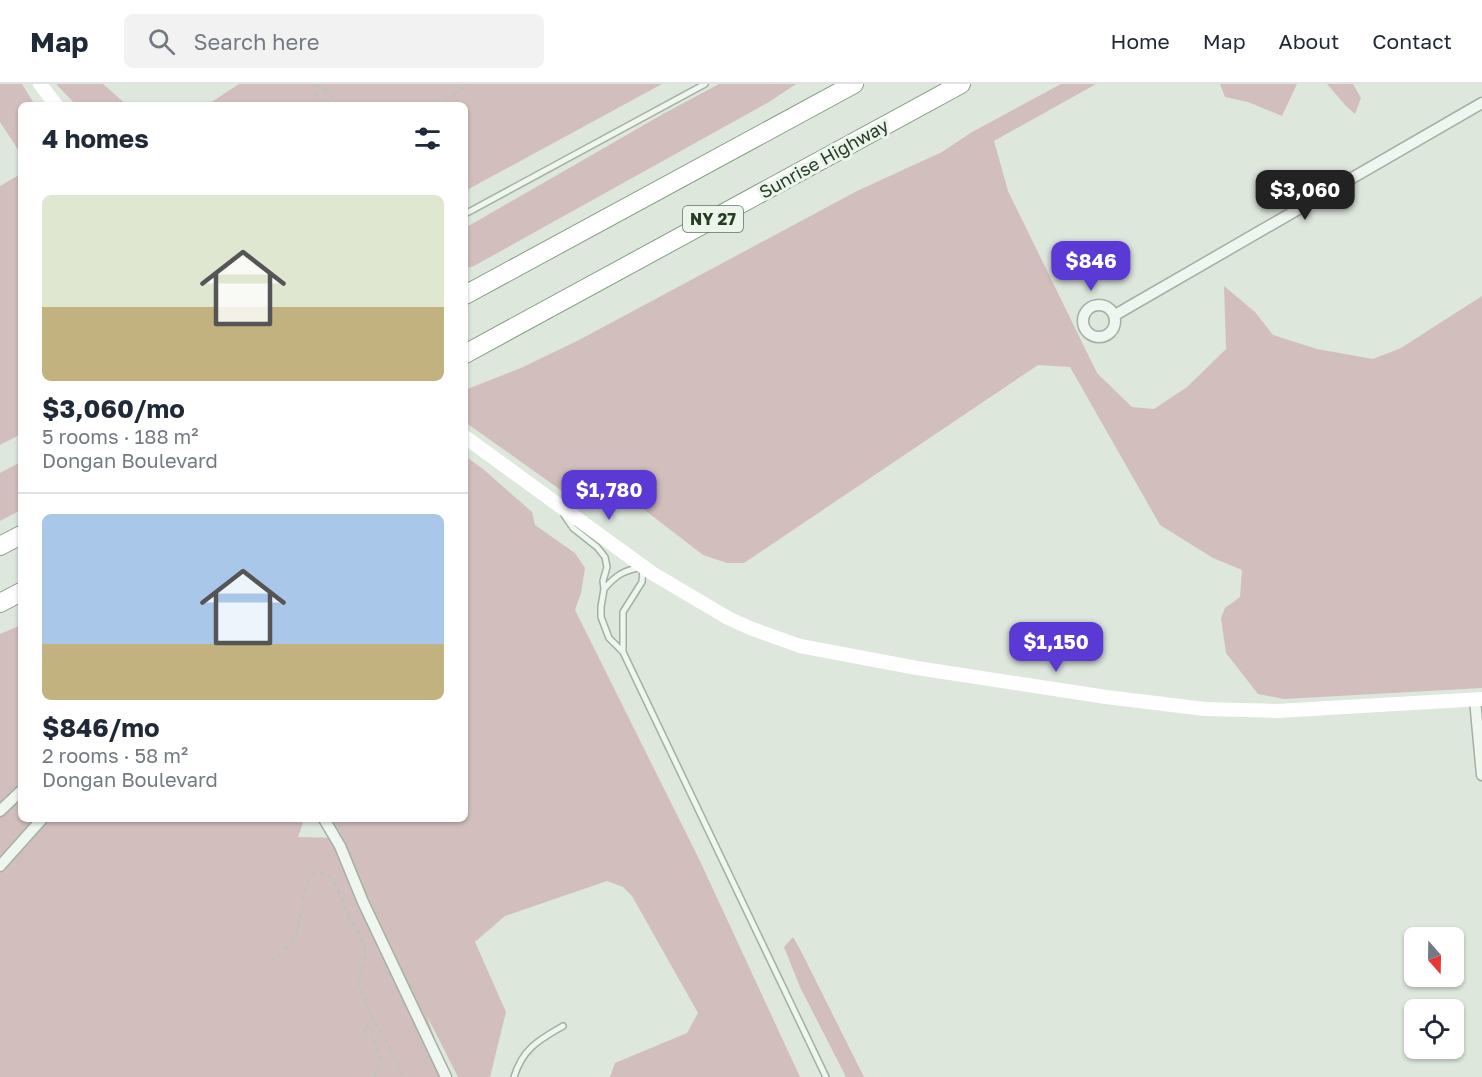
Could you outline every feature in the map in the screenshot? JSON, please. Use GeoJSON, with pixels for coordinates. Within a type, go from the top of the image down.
{"type":"FeatureCollection","features":[{"type":"Feature","properties":{"kind":"highway","name":"NY 27"},"geometry":{"type":"LineString","coordinates":[[468,293],[854,84]]}},
{"type":"Feature","properties":{"kind":"highway","name":"Sunrise Highway"},"geometry":{"type":"LineString","coordinates":[[468,352],[962,84]]}},
{"type":"Feature","properties":{"kind":"highway"},"geometry":{"type":"LineString","coordinates":[[0,546],[18,537]]}},
{"type":"Feature","properties":{"kind":"highway"},"geometry":{"type":"LineString","coordinates":[[0,603],[18,594]]}},
{"type":"Feature","properties":{"kind":"main road"},"geometry":{"type":"LineString","coordinates":[[40,84],[54,102]]}},
{"type":"Feature","properties":{"kind":"main road"},"geometry":{"type":"LineString","coordinates":[[468,439],[643,567],[728,618],[800,646],[917,668],[1167,705],[1234,710],[1314,710],[1479,700]]}},
{"type":"Feature","properties":{"kind":"street"},"geometry":{"type":"LineString","coordinates":[[1115,315],[1482,103]]}},
{"type":"Feature","properties":{"kind":"street"},"geometry":{"type":"LineString","coordinates":[[1479,700],[1482,775]]}},
{"type":"Feature","properties":{"kind":"street"},"geometry":{"type":"LineString","coordinates":[[0,811],[18,794]]}},
{"type":"Feature","properties":{"kind":"street"},"geometry":{"type":"LineString","coordinates":[[0,866],[39,822]]}},
{"type":"Feature","properties":{"kind":"street"},"geometry":{"type":"LineString","coordinates":[[326,822],[340,846],[363,902],[446,1077]]}},
{"type":"Feature","properties":{"kind":"lane"},"geometry":{"type":"LineString","coordinates":[[468,212],[705,84]]}},
{"type":"Feature","properties":{"kind":"lane"},"geometry":{"type":"LineString","coordinates":[[555,502],[573,528],[597,547],[605,557],[607,567],[603,581],[601,607],[604,627],[609,638],[623,652],[826,1077]]}},
{"type":"Feature","properties":{"kind":"lane"},"geometry":{"type":"LineString","coordinates":[[604,589],[616,575],[628,569],[643,567],[642,582],[623,612],[623,652]]}},
{"type":"Feature","properties":{"kind":"lane"},"geometry":{"type":"LineString","coordinates":[[514,1077],[518,1064],[532,1045],[563,1026]]}},
{"type":"Feature","properties":{"kind":"path"},"geometry":{"type":"LineString","coordinates":[[315,84],[328,91],[335,102]]}},
{"type":"Feature","properties":{"kind":"path"},"geometry":{"type":"LineString","coordinates":[[442,102],[469,84]]}},
{"type":"Feature","properties":{"kind":"path"},"geometry":{"type":"LineString","coordinates":[[314,102],[316,94],[328,91]]}},
{"type":"Feature","properties":{"kind":"path"},"geometry":{"type":"LineString","coordinates":[[271,961],[291,945],[296,935],[307,881],[315,872],[327,874],[335,883],[347,913],[365,945],[365,959],[358,983],[370,1014],[384,1036],[403,1077]]}},
{"type":"Feature","properties":{"kind":"path"},"geometry":{"type":"LineString","coordinates":[[365,1034],[364,1027],[372,1027],[372,1036],[379,1054],[379,1067],[374,1077]]}},
{"type":"Feature","properties":{"kind":"shaded area"},"geometry":{"type":"Polygon","coordinates":[[[0,84],[22,84],[33,102],[18,102],[18,149],[0,122],[0,84]]]}},
{"type":"Feature","properties":{"kind":"shaded area"},"geometry":{"type":"Polygon","coordinates":[[[56,84],[103,84],[124,102],[73,102],[56,84]]]}},
{"type":"Feature","properties":{"kind":"shaded area"},"geometry":{"type":"Polygon","coordinates":[[[239,84],[662,84],[468,189],[468,102],[212,102],[239,84]]]}},
{"type":"Feature","properties":{"kind":"shaded area"},"geometry":{"type":"Polygon","coordinates":[[[719,84],[796,84],[769,102],[468,268],[468,226],[719,84]]]}},
{"type":"Feature","properties":{"kind":"shaded area"},"geometry":{"type":"Polygon","coordinates":[[[1061,84],[1096,84],[994,141],[1008,191],[1097,373],[1132,407],[1154,409],[1187,387],[1226,349],[1224,286],[1255,312],[1273,335],[1317,349],[1373,359],[1401,348],[1482,296],[1482,688],[1284,699],[1258,694],[1226,653],[1221,618],[1225,608],[1240,597],[1242,570],[1213,558],[1160,525],[1070,367],[1038,365],[744,563],[727,563],[703,555],[607,481],[584,473],[569,496],[468,424],[468,389],[521,368],[579,340],[857,191],[942,152],[972,132],[1061,84]]]}},
{"type":"Feature","properties":{"kind":"shaded area"},"geometry":{"type":"Polygon","coordinates":[[[1220,84],[1297,84],[1282,116],[1248,102],[1225,97],[1220,84]]]}},
{"type":"Feature","properties":{"kind":"shaded area"},"geometry":{"type":"Polygon","coordinates":[[[1327,84],[1353,84],[1361,98],[1355,114],[1346,106],[1327,84]]]}},
{"type":"Feature","properties":{"kind":"shaded area"},"geometry":{"type":"Polygon","coordinates":[[[18,176],[18,436],[0,445],[0,186],[18,176]]]}},
{"type":"Feature","properties":{"kind":"shaded area"},"geometry":{"type":"Polygon","coordinates":[[[468,458],[532,512],[535,525],[575,553],[585,568],[581,593],[575,610],[700,861],[800,1077],[610,1077],[615,1063],[687,1033],[698,1013],[632,896],[623,887],[607,881],[505,916],[475,942],[506,1012],[490,1077],[458,1077],[427,1016],[448,1077],[0,1077],[0,634],[18,626],[18,822],[302,822],[298,837],[340,838],[332,822],[468,822],[468,458]]]}},
{"type":"Feature","properties":{"kind":"shaded area"},"geometry":{"type":"Polygon","coordinates":[[[18,464],[18,512],[0,521],[0,473],[18,464]]]}},
{"type":"Feature","properties":{"kind":"shaded area"},"geometry":{"type":"Polygon","coordinates":[[[793,937],[864,1077],[846,1077],[800,987],[784,947],[793,937]]]}}]}
